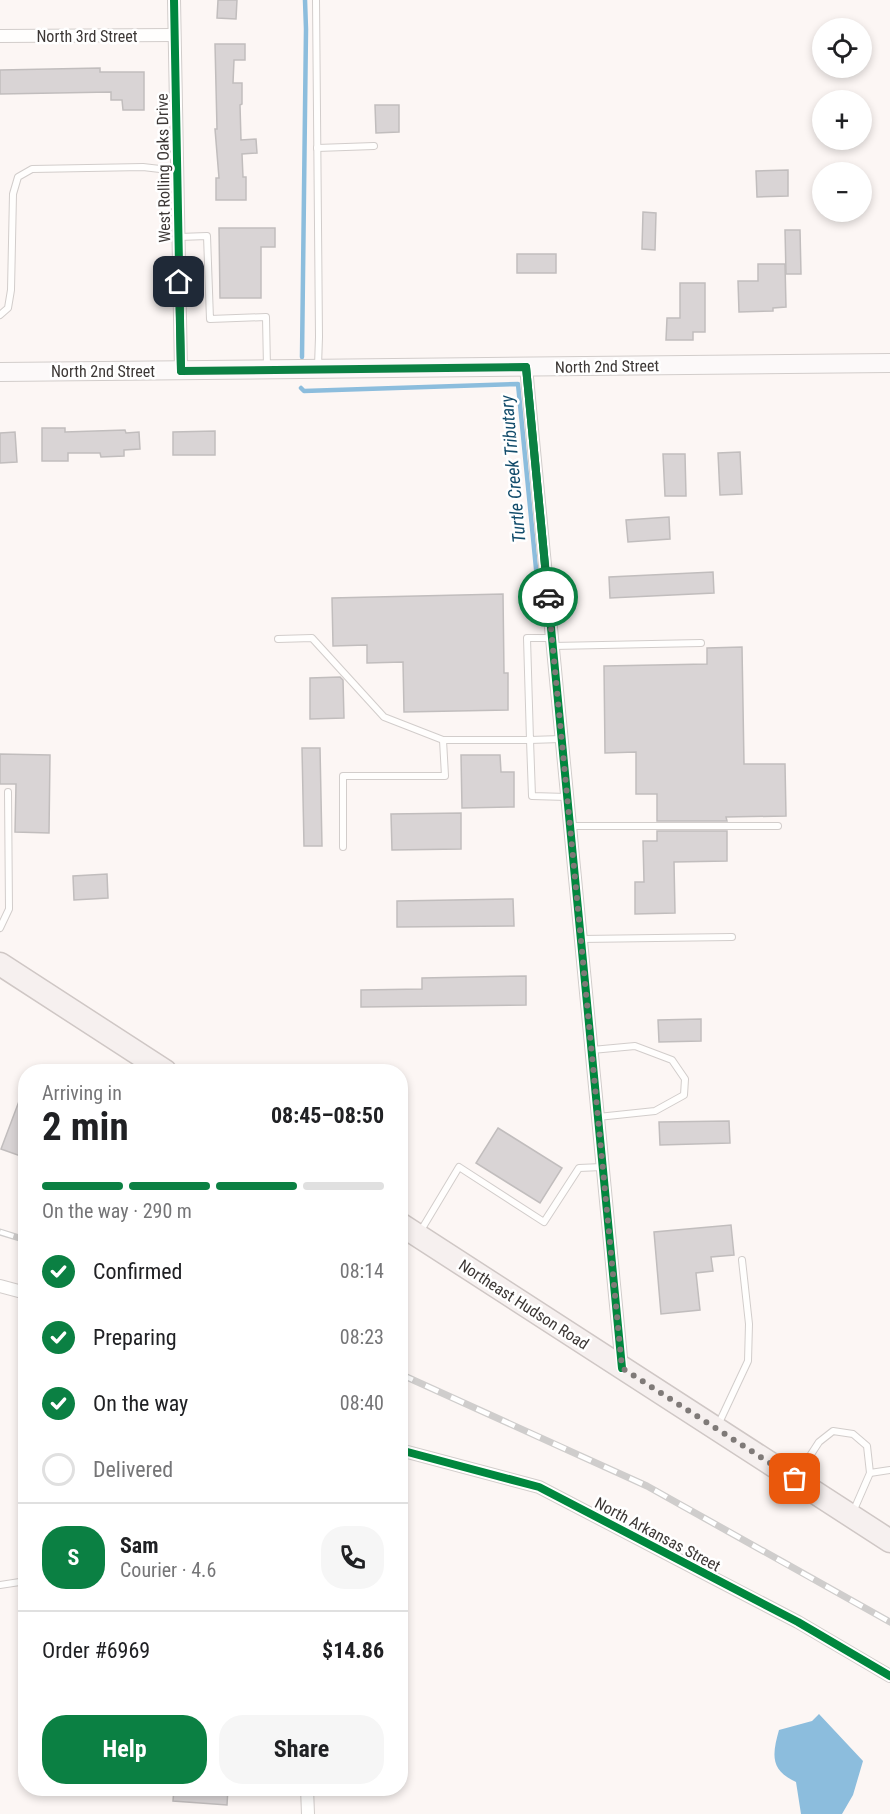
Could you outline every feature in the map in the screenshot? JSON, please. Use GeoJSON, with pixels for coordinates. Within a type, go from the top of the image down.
{"type":"FeatureCollection","features":[{"type":"Feature","properties":{"kind":"highway"},"geometry":{"type":"LineString","coordinates":[[0,964],[154,1064]]}},
{"type":"Feature","properties":{"kind":"highway","name":"Northeast Hudson Road"},"geometry":{"type":"LineString","coordinates":[[409,1230],[890,1540]]}},
{"type":"Feature","properties":{"kind":"main road","name":"North 2nd Street"},"geometry":{"type":"LineString","coordinates":[[0,372],[890,363]]}},
{"type":"Feature","properties":{"kind":"street","name":"West Rolling Oaks Drive"},"geometry":{"type":"LineString","coordinates":[[174,0],[181,371]]}},
{"type":"Feature","properties":{"kind":"street","name":"North 3rd Street"},"geometry":{"type":"LineString","coordinates":[[0,36],[174,35]]}},
{"type":"Feature","properties":{"kind":"street"},"geometry":{"type":"LineString","coordinates":[[526,367],[622,1368]]}},
{"type":"Feature","properties":{"kind":"street"},"geometry":{"type":"LineString","coordinates":[[0,1286],[18,1291]]}},
{"type":"Feature","properties":{"kind":"street","name":"North Arkansas Street"},"geometry":{"type":"LineString","coordinates":[[408,1452],[539,1487],[798,1622],[890,1676]]}},
{"type":"Feature","properties":{"kind":"street"},"geometry":{"type":"LineString","coordinates":[[308,1796],[308,1814]]}},
{"type":"Feature","properties":{"kind":"lane"},"geometry":{"type":"LineString","coordinates":[[316,0],[318,369]]}},
{"type":"Feature","properties":{"kind":"lane"},"geometry":{"type":"LineString","coordinates":[[317,148],[374,146]]}},
{"type":"Feature","properties":{"kind":"lane"},"geometry":{"type":"LineString","coordinates":[[0,315],[8,308],[11,290],[13,194],[18,177],[32,169],[143,167],[177,171]]}},
{"type":"Feature","properties":{"kind":"lane"},"geometry":{"type":"LineString","coordinates":[[178,237],[207,236],[210,319],[266,318],[268,370]]}},
{"type":"Feature","properties":{"kind":"lane"},"geometry":{"type":"LineString","coordinates":[[278,639],[312,638],[384,717],[443,740],[561,738]]}},
{"type":"Feature","properties":{"kind":"lane"},"geometry":{"type":"LineString","coordinates":[[567,797],[532,796],[527,638],[552,642],[701,643]]}},
{"type":"Feature","properties":{"kind":"lane"},"geometry":{"type":"LineString","coordinates":[[343,847],[343,776],[445,776],[443,740]]}},
{"type":"Feature","properties":{"kind":"lane"},"geometry":{"type":"LineString","coordinates":[[0,928],[9,909],[8,792]]}},
{"type":"Feature","properties":{"kind":"lane"},"geometry":{"type":"LineString","coordinates":[[570,826],[778,826]]}},
{"type":"Feature","properties":{"kind":"lane"},"geometry":{"type":"LineString","coordinates":[[581,939],[732,938]]}},
{"type":"Feature","properties":{"kind":"lane"},"geometry":{"type":"LineString","coordinates":[[591,1050],[635,1046],[672,1060],[685,1079],[684,1095],[655,1111],[598,1118]]}},
{"type":"Feature","properties":{"kind":"lane"},"geometry":{"type":"LineString","coordinates":[[409,1230],[459,1167],[544,1222],[579,1168],[603,1167]]}},
{"type":"Feature","properties":{"kind":"lane"},"geometry":{"type":"LineString","coordinates":[[716,1429],[748,1361],[749,1324],[742,1260]]}},
{"type":"Feature","properties":{"kind":"lane"},"geometry":{"type":"LineString","coordinates":[[795,1479],[819,1442],[833,1431],[853,1434],[867,1446],[870,1473],[851,1516]]}},
{"type":"Feature","properties":{"kind":"lane"},"geometry":{"type":"LineString","coordinates":[[870,1473],[890,1470]]}},
{"type":"Feature","properties":{"kind":"lane"},"geometry":{"type":"LineString","coordinates":[[0,1585],[18,1582]]}},
{"type":"Feature","properties":{"kind":"water"},"geometry":{"type":"Polygon","coordinates":[[[819,1714],[863,1761],[853,1795],[842,1814],[801,1814],[796,1782],[781,1772],[775,1761],[774,1754],[779,1730],[812,1721],[819,1714]]]}},
{"type":"Feature","properties":{"kind":"building"},"geometry":{"type":"Polygon","coordinates":[[[218,0],[237,0],[236,19],[217,18],[218,0]]]}},
{"type":"Feature","properties":{"kind":"building"},"geometry":{"type":"Polygon","coordinates":[[[215,44],[245,44],[245,60],[234,60],[233,83],[242,83],[241,140],[256,139],[257,153],[242,154],[243,177],[246,177],[246,200],[216,200],[216,178],[219,178],[215,129],[217,129],[215,44]]]}},
{"type":"Feature","properties":{"kind":"building"},"geometry":{"type":"Polygon","coordinates":[[[100,68],[100,72],[144,72],[144,110],[123,110],[122,100],[111,100],[111,92],[0,94],[0,70],[100,68]]]}},
{"type":"Feature","properties":{"kind":"building"},"geometry":{"type":"Polygon","coordinates":[[[375,105],[399,105],[399,132],[376,133],[375,105]]]}},
{"type":"Feature","properties":{"kind":"building"},"geometry":{"type":"Polygon","coordinates":[[[788,170],[788,196],[757,197],[756,171],[788,170]]]}},
{"type":"Feature","properties":{"kind":"building"},"geometry":{"type":"Polygon","coordinates":[[[643,212],[656,213],[655,250],[642,249],[643,212]]]}},
{"type":"Feature","properties":{"kind":"building"},"geometry":{"type":"Polygon","coordinates":[[[219,228],[275,228],[275,247],[261,247],[261,298],[220,298],[219,228]]]}},
{"type":"Feature","properties":{"kind":"building"},"geometry":{"type":"Polygon","coordinates":[[[785,230],[800,230],[801,274],[786,274],[785,230]]]}},
{"type":"Feature","properties":{"kind":"building"},"geometry":{"type":"Polygon","coordinates":[[[517,254],[556,254],[556,273],[517,273],[517,254]]]}},
{"type":"Feature","properties":{"kind":"building"},"geometry":{"type":"Polygon","coordinates":[[[758,264],[785,264],[786,307],[773,308],[773,311],[739,312],[738,281],[758,281],[758,264]]]}},
{"type":"Feature","properties":{"kind":"building"},"geometry":{"type":"Polygon","coordinates":[[[680,283],[705,283],[705,332],[693,332],[693,340],[666,340],[667,318],[680,318],[680,283]]]}},
{"type":"Feature","properties":{"kind":"building"},"geometry":{"type":"Polygon","coordinates":[[[42,428],[65,428],[65,432],[125,430],[126,433],[139,432],[140,449],[124,450],[124,456],[101,457],[100,453],[68,453],[68,461],[42,461],[42,428]]]}},
{"type":"Feature","properties":{"kind":"building"},"geometry":{"type":"Polygon","coordinates":[[[215,431],[215,455],[173,455],[173,432],[215,431]]]}},
{"type":"Feature","properties":{"kind":"building"},"geometry":{"type":"Polygon","coordinates":[[[15,432],[17,462],[0,463],[0,433],[15,432]]]}},
{"type":"Feature","properties":{"kind":"building"},"geometry":{"type":"Polygon","coordinates":[[[740,452],[742,494],[720,495],[718,453],[740,452]]]}},
{"type":"Feature","properties":{"kind":"building"},"geometry":{"type":"Polygon","coordinates":[[[663,454],[685,454],[686,496],[665,496],[663,454]]]}},
{"type":"Feature","properties":{"kind":"building"},"geometry":{"type":"Polygon","coordinates":[[[669,517],[670,539],[628,542],[626,520],[669,517]]]}},
{"type":"Feature","properties":{"kind":"building"},"geometry":{"type":"Polygon","coordinates":[[[713,572],[714,593],[610,598],[609,577],[713,572]]]}},
{"type":"Feature","properties":{"kind":"building"},"geometry":{"type":"Polygon","coordinates":[[[503,594],[504,673],[508,673],[508,710],[404,712],[403,662],[367,663],[367,645],[333,646],[332,598],[503,594]]]}},
{"type":"Feature","properties":{"kind":"building"},"geometry":{"type":"Polygon","coordinates":[[[742,647],[744,764],[785,764],[786,816],[726,817],[727,821],[657,821],[657,794],[636,794],[636,752],[605,753],[604,666],[707,664],[707,648],[742,647]]]}},
{"type":"Feature","properties":{"kind":"building"},"geometry":{"type":"Polygon","coordinates":[[[340,677],[343,680],[344,718],[310,719],[310,678],[340,677]]]}},
{"type":"Feature","properties":{"kind":"building"},"geometry":{"type":"Polygon","coordinates":[[[302,748],[320,748],[322,846],[304,846],[302,748]]]}},
{"type":"Feature","properties":{"kind":"building"},"geometry":{"type":"Polygon","coordinates":[[[0,754],[50,755],[49,833],[15,832],[16,784],[0,784],[0,754]]]}},
{"type":"Feature","properties":{"kind":"building"},"geometry":{"type":"Polygon","coordinates":[[[461,755],[500,755],[501,772],[514,772],[514,807],[462,808],[461,755]]]}},
{"type":"Feature","properties":{"kind":"building"},"geometry":{"type":"Polygon","coordinates":[[[461,813],[461,849],[392,850],[391,814],[461,813]]]}},
{"type":"Feature","properties":{"kind":"building"},"geometry":{"type":"Polygon","coordinates":[[[657,831],[727,831],[727,861],[674,862],[675,913],[635,914],[635,882],[644,882],[643,841],[657,841],[657,831]]]}},
{"type":"Feature","properties":{"kind":"building"},"geometry":{"type":"Polygon","coordinates":[[[107,874],[108,898],[74,900],[73,876],[107,874]]]}},
{"type":"Feature","properties":{"kind":"building"},"geometry":{"type":"Polygon","coordinates":[[[513,899],[514,926],[397,927],[397,901],[513,899]]]}},
{"type":"Feature","properties":{"kind":"building"},"geometry":{"type":"Polygon","coordinates":[[[526,976],[526,1005],[361,1007],[361,990],[422,989],[422,978],[526,976]]]}},
{"type":"Feature","properties":{"kind":"building"},"geometry":{"type":"Polygon","coordinates":[[[701,1019],[701,1041],[659,1042],[658,1020],[701,1019]]]}},
{"type":"Feature","properties":{"kind":"building"},"geometry":{"type":"Polygon","coordinates":[[[18,1104],[18,1155],[1,1149],[18,1104]]]}},
{"type":"Feature","properties":{"kind":"building"},"geometry":{"type":"Polygon","coordinates":[[[729,1121],[730,1143],[660,1145],[659,1122],[729,1121]]]}},
{"type":"Feature","properties":{"kind":"building"},"geometry":{"type":"Polygon","coordinates":[[[498,1128],[562,1168],[540,1203],[476,1163],[498,1128]]]}},
{"type":"Feature","properties":{"kind":"building"},"geometry":{"type":"Polygon","coordinates":[[[731,1225],[734,1255],[711,1257],[713,1271],[696,1273],[700,1310],[661,1314],[654,1232],[731,1225]]]}},
{"type":"Feature","properties":{"kind":"building"},"geometry":{"type":"Polygon","coordinates":[[[173,1796],[228,1796],[227,1805],[173,1801],[173,1796]]]}},
{"type":"Feature","properties":{"kind":"waterway","name":"Turtle Creek Tributary"},"geometry":{"type":"LineString","coordinates":[[302,357],[305,0]]}},
{"type":"Feature","properties":{"kind":"waterway","name":"Turtle Creek Tributary"},"geometry":{"type":"LineString","coordinates":[[301,388],[304,391],[518,384],[538,589]]}},
{"type":"Feature","properties":{"kind":"railway"},"geometry":{"type":"LineString","coordinates":[[0,1232],[18,1238]]}},
{"type":"Feature","properties":{"kind":"railway"},"geometry":{"type":"LineString","coordinates":[[408,1378],[647,1486],[890,1622]]}},
{"type":"Feature","properties":{"kind":"cycle path"},"geometry":{"type":"LineString","coordinates":[[174,0],[181,371]]}},
{"type":"Feature","properties":{"kind":"cycle path"},"geometry":{"type":"LineString","coordinates":[[526,367],[622,1368]]}},
{"type":"Feature","properties":{"kind":"cycle path"},"geometry":{"type":"LineString","coordinates":[[408,1452],[539,1487],[798,1622],[890,1676]]}},
{"type":"Feature","properties":{"kind":"way so far"},"geometry":{"type":"LineString","coordinates":[[548,597],[622,1368],[795,1479]]}},
{"type":"Feature","properties":{"kind":"route"},"geometry":{"type":"LineString","coordinates":[[179,282],[181,371],[526,367],[548,597]]}}]}
